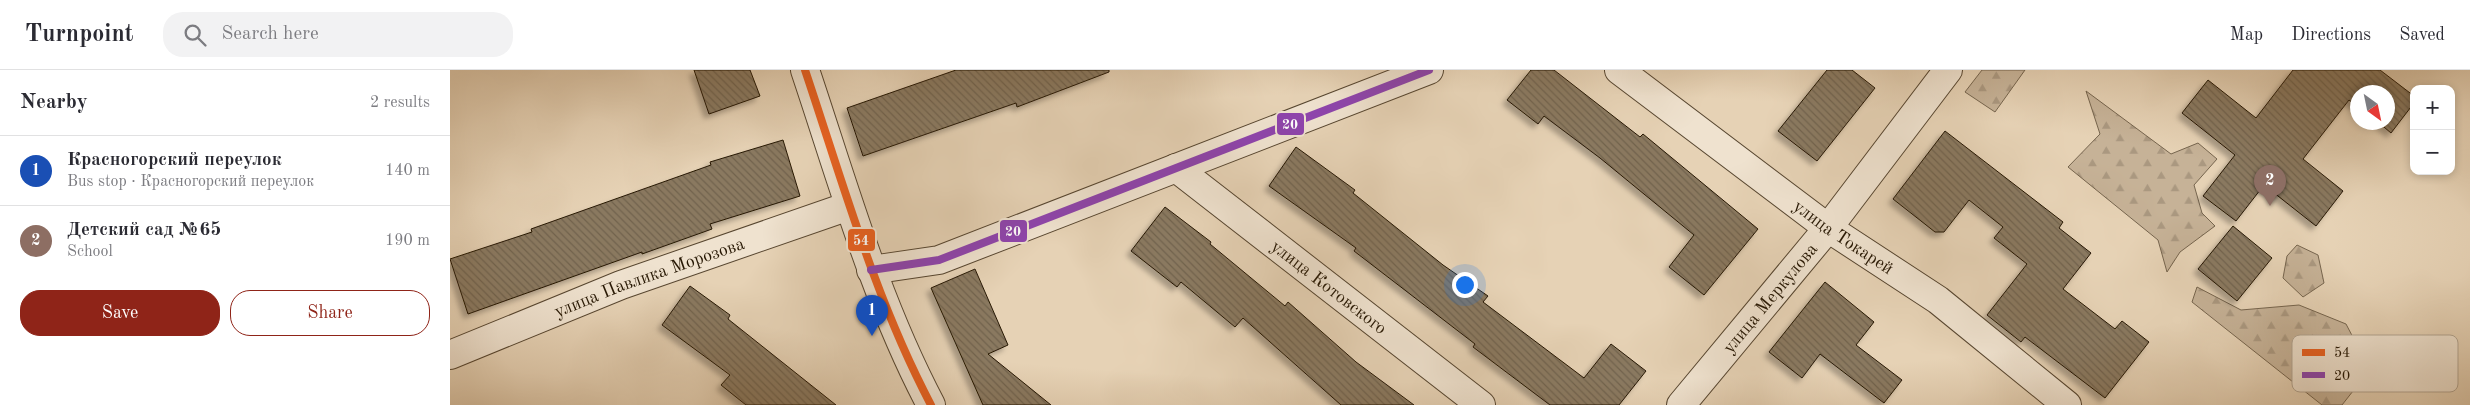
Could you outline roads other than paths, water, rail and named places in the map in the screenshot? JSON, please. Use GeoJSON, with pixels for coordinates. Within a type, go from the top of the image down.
{"type":"FeatureCollection","features":[{"type":"Feature","properties":{"kind":"street"},"geometry":{"type":"LineString","coordinates":[[806,70],[871,270],[908,361],[931,405]]}},
{"type":"Feature","properties":{"kind":"street"},"geometry":{"type":"LineString","coordinates":[[871,270],[939,260],[1429,70]]}},
{"type":"Feature","properties":{"kind":"street","name":"улица Токарей"},"geometry":{"type":"LineString","coordinates":[[1619,70],[1828,228],[1938,300],[2067,405]]}},
{"type":"Feature","properties":{"kind":"street","name":"улица Меркулова"},"geometry":{"type":"LineString","coordinates":[[1681,405],[1828,228],[1948,70]]}},
{"type":"Feature","properties":{"kind":"street","name":"улица Котовского"},"geometry":{"type":"LineString","coordinates":[[1176,168],[1481,405]]}},
{"type":"Feature","properties":{"kind":"street","name":"улица Павлика Морозова"},"geometry":{"type":"LineString","coordinates":[[450,355],[621,285],[850,206]]}},
{"type":"Feature","properties":{"kind":"place","name":"Детский сад №65"},"geometry":{"type":"Point","coordinates":[2270,206]}},
{"type":"Feature","properties":{"kind":"place","name":"Красногорский переулок"},"geometry":{"type":"Point","coordinates":[872,336]}}]}
